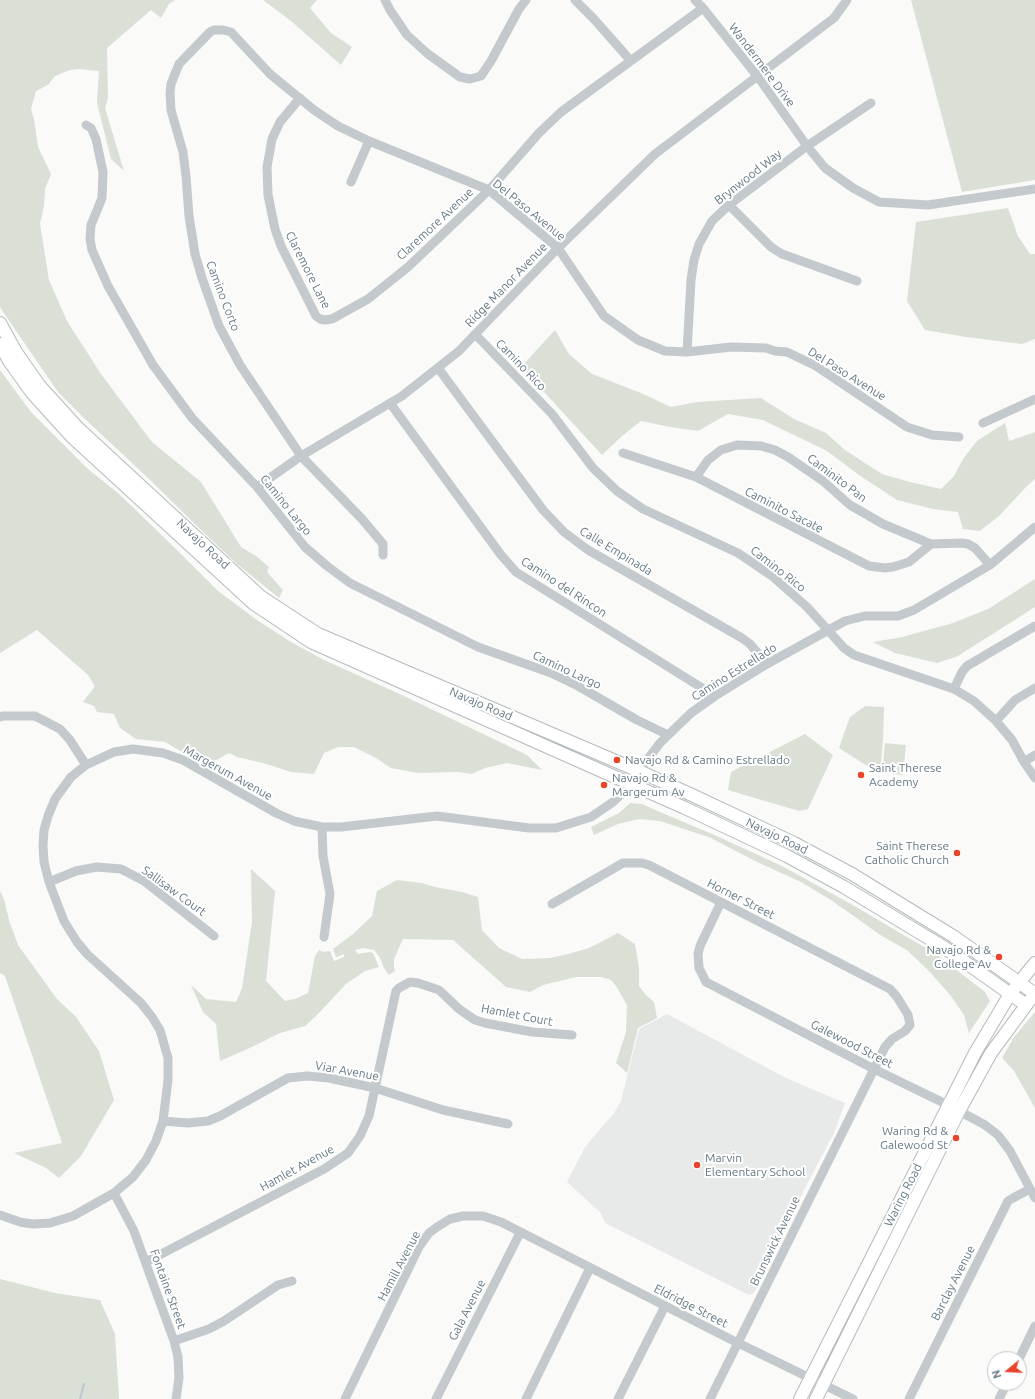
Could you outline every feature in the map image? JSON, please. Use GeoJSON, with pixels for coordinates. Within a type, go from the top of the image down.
{"type":"FeatureCollection","features":[{"type":"Feature","properties":{"kind":"main road","name":"Navajo Road"},"geometry":{"type":"LineString","coordinates":[[0,323],[16,352],[39,386],[78,428],[260,596],[318,634],[639,771],[794,843],[852,874],[953,936],[1035,993]]}},
{"type":"Feature","properties":{"kind":"main road","name":"Navajo Road"},"geometry":{"type":"LineString","coordinates":[[0,344],[9,361],[32,393],[71,436],[254,604],[311,642],[632,784],[787,856],[844,887],[945,948],[1026,1005]]}},
{"type":"Feature","properties":{"kind":"main road"},"geometry":{"type":"LineString","coordinates":[[722,825],[728,812]]}},
{"type":"Feature","properties":{"kind":"main road","name":"Waring Road"},"geometry":{"type":"LineString","coordinates":[[800,1399],[975,1053],[1010,994],[1035,963]]}},
{"type":"Feature","properties":{"kind":"main road","name":"Waring Road"},"geometry":{"type":"LineString","coordinates":[[816,1399],[959,1111],[991,1053],[1035,993]]}},
{"type":"Feature","properties":{"kind":"street"},"geometry":{"type":"LineString","coordinates":[[385,0],[407,35],[428,54],[460,77],[470,79],[481,76],[491,61],[519,9],[526,0]]}},
{"type":"Feature","properties":{"kind":"street"},"geometry":{"type":"LineString","coordinates":[[575,0],[593,18],[630,61]]}},
{"type":"Feature","properties":{"kind":"street","name":"Wandermere Drive"},"geometry":{"type":"LineString","coordinates":[[695,0],[758,77],[807,146],[825,168],[853,188],[879,202],[928,205],[1035,189]]}},
{"type":"Feature","properties":{"kind":"street","name":"Ridge Manor Avenue"},"geometry":{"type":"LineString","coordinates":[[257,487],[301,456],[402,396],[459,351],[558,248],[655,154],[834,18],[847,0]]}},
{"type":"Feature","properties":{"kind":"street","name":"Claremore Avenue"},"geometry":{"type":"LineString","coordinates":[[320,319],[332,319],[368,299],[408,268],[489,190],[539,132],[561,112],[703,8]]}},
{"type":"Feature","properties":{"kind":"street","name":"Del Paso Avenue"},"geometry":{"type":"LineString","coordinates":[[210,32],[219,30],[231,32],[270,74],[314,110],[338,126],[368,141],[489,190],[558,248],[604,316],[638,340],[664,351],[687,352],[731,347],[766,348],[775,351],[787,352],[816,366],[907,427],[932,435],[959,437]]}},
{"type":"Feature","properties":{"kind":"street","name":"Camino Corto"},"geometry":{"type":"LineString","coordinates":[[210,32],[179,64],[171,84],[170,93],[171,110],[182,152],[186,176],[189,216],[202,278],[219,326],[240,365],[301,456],[362,519],[383,544],[383,555]]}},
{"type":"Feature","properties":{"kind":"street","name":"Claremore Lane"},"geometry":{"type":"LineString","coordinates":[[300,98],[280,122],[272,139],[267,167],[268,196],[275,229],[281,246],[316,316],[320,319]]}},
{"type":"Feature","properties":{"kind":"street","name":"Brynwood Way"},"geometry":{"type":"LineString","coordinates":[[687,352],[691,280],[694,260],[699,244],[712,221],[729,204],[807,146],[871,103]]}},
{"type":"Feature","properties":{"kind":"street","name":"Camino Largo"},"geometry":{"type":"LineString","coordinates":[[86,125],[91,128],[96,140],[103,172],[102,198],[91,225],[90,239],[92,250],[108,286],[152,365],[192,418],[257,487],[305,547],[350,583],[478,647],[551,673],[572,683],[637,720],[668,735]]}},
{"type":"Feature","properties":{"kind":"street"},"geometry":{"type":"LineString","coordinates":[[351,182],[368,141]]}},
{"type":"Feature","properties":{"kind":"street"},"geometry":{"type":"LineString","coordinates":[[729,204],[771,246],[782,254],[857,281]]}},
{"type":"Feature","properties":{"kind":"street","name":"Camino Rico"},"geometry":{"type":"LineString","coordinates":[[475,334],[552,414],[593,468],[613,488],[626,498],[644,508],[738,553],[772,576],[807,606],[844,648],[854,656],[954,689],[974,701],[996,721],[1012,740],[1035,778]]}},
{"type":"Feature","properties":{"kind":"street","name":"Calle Empinada"},"geometry":{"type":"LineString","coordinates":[[438,368],[543,510],[564,532],[588,550],[742,638],[750,644],[767,664]]}},
{"type":"Feature","properties":{"kind":"street"},"geometry":{"type":"LineString","coordinates":[[983,423],[1035,399]]}},
{"type":"Feature","properties":{"kind":"street","name":"Camino del Rincon"},"geometry":{"type":"LineString","coordinates":[[390,403],[501,555],[516,572],[715,696]]}},
{"type":"Feature","properties":{"kind":"street","name":"Caminito Pan"},"geometry":{"type":"LineString","coordinates":[[696,478],[708,460],[721,450],[737,445],[761,446],[775,450],[823,481],[850,505],[883,524],[931,544],[968,544],[975,548],[990,565]]}},
{"type":"Feature","properties":{"kind":"street","name":"Caminito Sacate"},"geometry":{"type":"LineString","coordinates":[[623,453],[696,478],[870,566],[885,568],[909,562],[931,544]]}},
{"type":"Feature","properties":{"kind":"street","name":"Camino Estrellado"},"geometry":{"type":"LineString","coordinates":[[632,784],[639,771],[668,735],[691,713],[715,696],[767,664],[845,621],[865,616],[898,616],[914,610],[990,565],[1035,527]]}},
{"type":"Feature","properties":{"kind":"street"},"geometry":{"type":"LineString","coordinates":[[954,689],[962,672],[967,666],[1035,626]]}},
{"type":"Feature","properties":{"kind":"street"},"geometry":{"type":"LineString","coordinates":[[996,721],[1015,700],[1035,688]]}},
{"type":"Feature","properties":{"kind":"street"},"geometry":{"type":"LineString","coordinates":[[0,717],[35,716],[60,729],[70,740],[86,765]]}},
{"type":"Feature","properties":{"kind":"street","name":"Margerum Avenue"},"geometry":{"type":"LineString","coordinates":[[0,1215],[20,1222],[33,1224],[50,1223],[73,1216],[114,1193],[133,1177],[146,1160],[156,1141],[163,1121],[168,1080],[168,1058],[160,1030],[141,1003],[87,954],[77,942],[64,920],[49,882],[44,862],[44,830],[48,816],[56,799],[72,777],[86,765],[114,752],[133,749],[163,753],[183,760],[276,813],[294,821],[322,827],[341,827],[437,816],[529,828],[556,828],[591,817],[613,802],[632,784]]}},
{"type":"Feature","properties":{"kind":"street"},"geometry":{"type":"LineString","coordinates":[[1024,762],[1035,754]]}},
{"type":"Feature","properties":{"kind":"street"},"geometry":{"type":"LineString","coordinates":[[322,827],[323,856],[330,894],[324,937]]}},
{"type":"Feature","properties":{"kind":"street","name":"Horner Street"},"geometry":{"type":"LineString","coordinates":[[552,904],[623,863],[642,863],[649,865],[890,989],[897,996],[908,1015]]}},
{"type":"Feature","properties":{"kind":"street","name":"Sallisaw Court"},"geometry":{"type":"LineString","coordinates":[[49,882],[76,871],[97,867],[121,869],[144,881],[214,936]]}},
{"type":"Feature","properties":{"kind":"street","name":"Galewood Street"},"geometry":{"type":"LineString","coordinates":[[721,902],[700,946],[698,954],[698,968],[706,982],[874,1069],[985,1124],[998,1135],[1010,1151],[1035,1198]]}},
{"type":"Feature","properties":{"kind":"street","name":"Hamlet Court"},"geometry":{"type":"LineString","coordinates":[[399,988],[410,982],[439,990],[459,1009],[474,1020],[532,1032],[572,1036]]}},
{"type":"Feature","properties":{"kind":"street","name":"Hamlet Avenue"},"geometry":{"type":"LineString","coordinates":[[146,1262],[324,1169],[348,1153],[360,1136],[369,1116],[396,991],[399,988]]}},
{"type":"Feature","properties":{"kind":"street","name":"Brunswick Avenue"},"geometry":{"type":"LineString","coordinates":[[710,1399],[885,1047],[892,1039],[905,1031],[910,1024],[908,1015]]}},
{"type":"Feature","properties":{"kind":"street","name":"Viar Avenue"},"geometry":{"type":"LineString","coordinates":[[163,1121],[188,1123],[208,1121],[220,1116],[288,1078],[307,1076],[329,1078],[374,1088],[443,1110],[508,1124]]}},
{"type":"Feature","properties":{"kind":"street","name":"Barclay Avenue"},"geometry":{"type":"LineString","coordinates":[[908,1399],[1008,1202],[1030,1189]]}},
{"type":"Feature","properties":{"kind":"street","name":"Fontaine Street"},"geometry":{"type":"LineString","coordinates":[[114,1193],[134,1231],[174,1341],[178,1357],[179,1378],[176,1399]]}},
{"type":"Feature","properties":{"kind":"street","name":"Hamill Avenue"},"geometry":{"type":"LineString","coordinates":[[345,1399],[419,1247],[429,1233],[450,1219],[463,1216],[483,1216],[501,1222],[520,1232]]}},
{"type":"Feature","properties":{"kind":"street","name":"Eldridge Street"},"geometry":{"type":"LineString","coordinates":[[520,1232],[738,1343],[852,1399]]}},
{"type":"Feature","properties":{"kind":"street","name":"Gala Avenue"},"geometry":{"type":"LineString","coordinates":[[436,1399],[520,1232]]}},
{"type":"Feature","properties":{"kind":"street"},"geometry":{"type":"LineString","coordinates":[[526,1399],[590,1268]]}},
{"type":"Feature","properties":{"kind":"street"},"geometry":{"type":"LineString","coordinates":[[174,1341],[209,1329],[224,1321],[278,1285],[292,1281]]}},
{"type":"Feature","properties":{"kind":"street"},"geometry":{"type":"LineString","coordinates":[[618,1399],[665,1306]]}},
{"type":"Feature","properties":{"kind":"street"},"geometry":{"type":"LineString","coordinates":[[1023,1351],[1035,1326]]}},
{"type":"Feature","properties":{"kind":"shaded area"},"geometry":{"type":"Polygon","coordinates":[[[0,0],[175,0],[169,4],[161,18],[151,10],[107,48],[108,98],[105,108],[124,171],[111,159],[97,103],[99,71],[78,69],[70,70],[55,76],[48,85],[36,91],[31,109],[38,147],[51,174],[45,189],[44,206],[40,224],[49,280],[67,321],[101,374],[152,442],[201,482],[241,547],[256,556],[269,567],[267,572],[283,590],[279,598],[237,564],[58,392],[1,309],[0,0]]]}},
{"type":"Feature","properties":{"kind":"shaded area"},"geometry":{"type":"Polygon","coordinates":[[[263,0],[317,0],[310,8],[331,33],[352,47],[341,65],[291,21],[263,0]]]}},
{"type":"Feature","properties":{"kind":"shaded area"},"geometry":{"type":"Polygon","coordinates":[[[911,0],[1035,0],[1035,180],[962,192],[911,0]]]}},
{"type":"Feature","properties":{"kind":"shaded area"},"geometry":{"type":"Polygon","coordinates":[[[1008,208],[1018,236],[1030,254],[1035,254],[1035,339],[1022,344],[925,330],[907,301],[916,222],[1008,208]]]}},
{"type":"Feature","properties":{"kind":"shaded area"},"geometry":{"type":"Polygon","coordinates":[[[555,330],[569,354],[592,374],[641,393],[671,407],[697,402],[761,398],[794,419],[826,433],[845,450],[882,474],[941,489],[954,476],[963,459],[977,441],[1005,423],[1009,441],[1035,432],[1035,479],[999,516],[980,531],[963,529],[958,512],[933,509],[897,500],[859,475],[827,451],[763,420],[728,414],[698,431],[641,421],[602,455],[521,367],[555,330]]]}},
{"type":"Feature","properties":{"kind":"shaded area"},"geometry":{"type":"Polygon","coordinates":[[[0,370],[31,412],[88,469],[118,493],[218,591],[257,620],[291,642],[324,660],[404,696],[527,755],[542,770],[507,763],[485,768],[472,774],[458,772],[418,773],[391,768],[376,758],[354,747],[338,747],[324,753],[314,774],[291,772],[237,757],[229,753],[209,764],[184,753],[165,742],[136,739],[120,728],[114,714],[97,712],[94,706],[83,702],[95,686],[88,675],[37,630],[0,653],[0,370]]]}},
{"type":"Feature","properties":{"kind":"shaded area"},"geometry":{"type":"Polygon","coordinates":[[[1035,579],[1035,607],[958,656],[937,663],[895,653],[873,642],[902,637],[953,623],[988,609],[1035,579]]]}},
{"type":"Feature","properties":{"kind":"shaded area"},"geometry":{"type":"Polygon","coordinates":[[[865,706],[884,707],[880,772],[872,769],[839,748],[850,717],[865,706]]]}},
{"type":"Feature","properties":{"kind":"shaded area"},"geometry":{"type":"Polygon","coordinates":[[[805,734],[833,755],[808,809],[799,811],[728,790],[731,772],[805,734]]]}},
{"type":"Feature","properties":{"kind":"shaded area"},"geometry":{"type":"Polygon","coordinates":[[[885,743],[906,745],[903,775],[882,773],[885,743]]]}},
{"type":"Feature","properties":{"kind":"shaded area"},"geometry":{"type":"Polygon","coordinates":[[[630,803],[642,804],[782,866],[851,904],[936,954],[985,992],[990,1001],[969,1033],[964,1015],[951,996],[929,971],[908,951],[879,934],[831,900],[801,882],[755,861],[711,838],[660,821],[639,819],[618,824],[594,835],[591,827],[619,813],[630,803]]]}},
{"type":"Feature","properties":{"kind":"shaded area"},"geometry":{"type":"Polygon","coordinates":[[[251,869],[275,891],[266,981],[285,1001],[295,999],[308,993],[315,956],[319,950],[323,952],[330,951],[334,961],[344,957],[344,954],[336,957],[333,949],[353,934],[372,916],[377,891],[397,880],[422,883],[478,897],[482,930],[499,948],[522,959],[550,958],[568,954],[589,948],[618,933],[635,944],[639,968],[639,986],[654,1002],[657,1018],[638,1028],[627,1073],[616,1063],[626,1032],[627,1005],[611,980],[601,977],[576,977],[543,985],[530,992],[506,987],[453,940],[403,939],[394,959],[395,971],[389,975],[374,950],[363,948],[355,950],[358,954],[369,952],[373,953],[379,967],[365,971],[346,984],[305,1026],[280,1033],[220,1061],[216,1024],[203,1012],[191,985],[206,999],[236,1002],[242,988],[252,922],[251,869]]]}},
{"type":"Feature","properties":{"kind":"shaded area"},"geometry":{"type":"Polygon","coordinates":[[[0,891],[4,899],[9,920],[18,945],[57,999],[76,1017],[99,1051],[114,1100],[81,1156],[59,1178],[46,1168],[14,1153],[62,1143],[5,976],[0,973],[0,891]]]}},
{"type":"Feature","properties":{"kind":"shaded area"},"geometry":{"type":"Polygon","coordinates":[[[1035,1012],[1035,1108],[1014,1071],[1002,1058],[1014,1037],[1035,1012]]]}},
{"type":"Feature","properties":{"kind":"shaded area","name":"Marvin Elementary School"},"geometry":{"type":"Polygon","coordinates":[[[667,1014],[786,1078],[845,1103],[834,1133],[803,1192],[764,1275],[754,1293],[749,1295],[605,1223],[601,1213],[567,1182],[585,1147],[614,1113],[621,1101],[639,1029],[667,1014]]]}},
{"type":"Feature","properties":{"kind":"shaded area"},"geometry":{"type":"Polygon","coordinates":[[[0,1279],[55,1293],[100,1300],[115,1334],[119,1399],[0,1399],[0,1279]]]}},
{"type":"Feature","properties":{"kind":"waterway"},"geometry":{"type":"LineString","coordinates":[[80,1399],[84,1384]]}},
{"type":"Feature","properties":{"kind":"place","name":"Navajo Rd & Camino Estrellado"},"geometry":{"type":"Point","coordinates":[617,760]}},
{"type":"Feature","properties":{"kind":"place","name":"Saint Therese Academy"},"geometry":{"type":"Point","coordinates":[861,775]}},
{"type":"Feature","properties":{"kind":"place","name":"Navajo Rd & Margerum Av"},"geometry":{"type":"Point","coordinates":[604,785]}},
{"type":"Feature","properties":{"kind":"place","name":"Saint Therese Catholic Church"},"geometry":{"type":"Point","coordinates":[957,853]}},
{"type":"Feature","properties":{"kind":"place","name":"Navajo Rd & College Av"},"geometry":{"type":"Point","coordinates":[999,957]}},
{"type":"Feature","properties":{"kind":"place","name":"Waring Rd & Galewood St"},"geometry":{"type":"Point","coordinates":[956,1138]}},
{"type":"Feature","properties":{"kind":"place","name":"Marvin Elementary School"},"geometry":{"type":"Point","coordinates":[697,1165]}}]}
